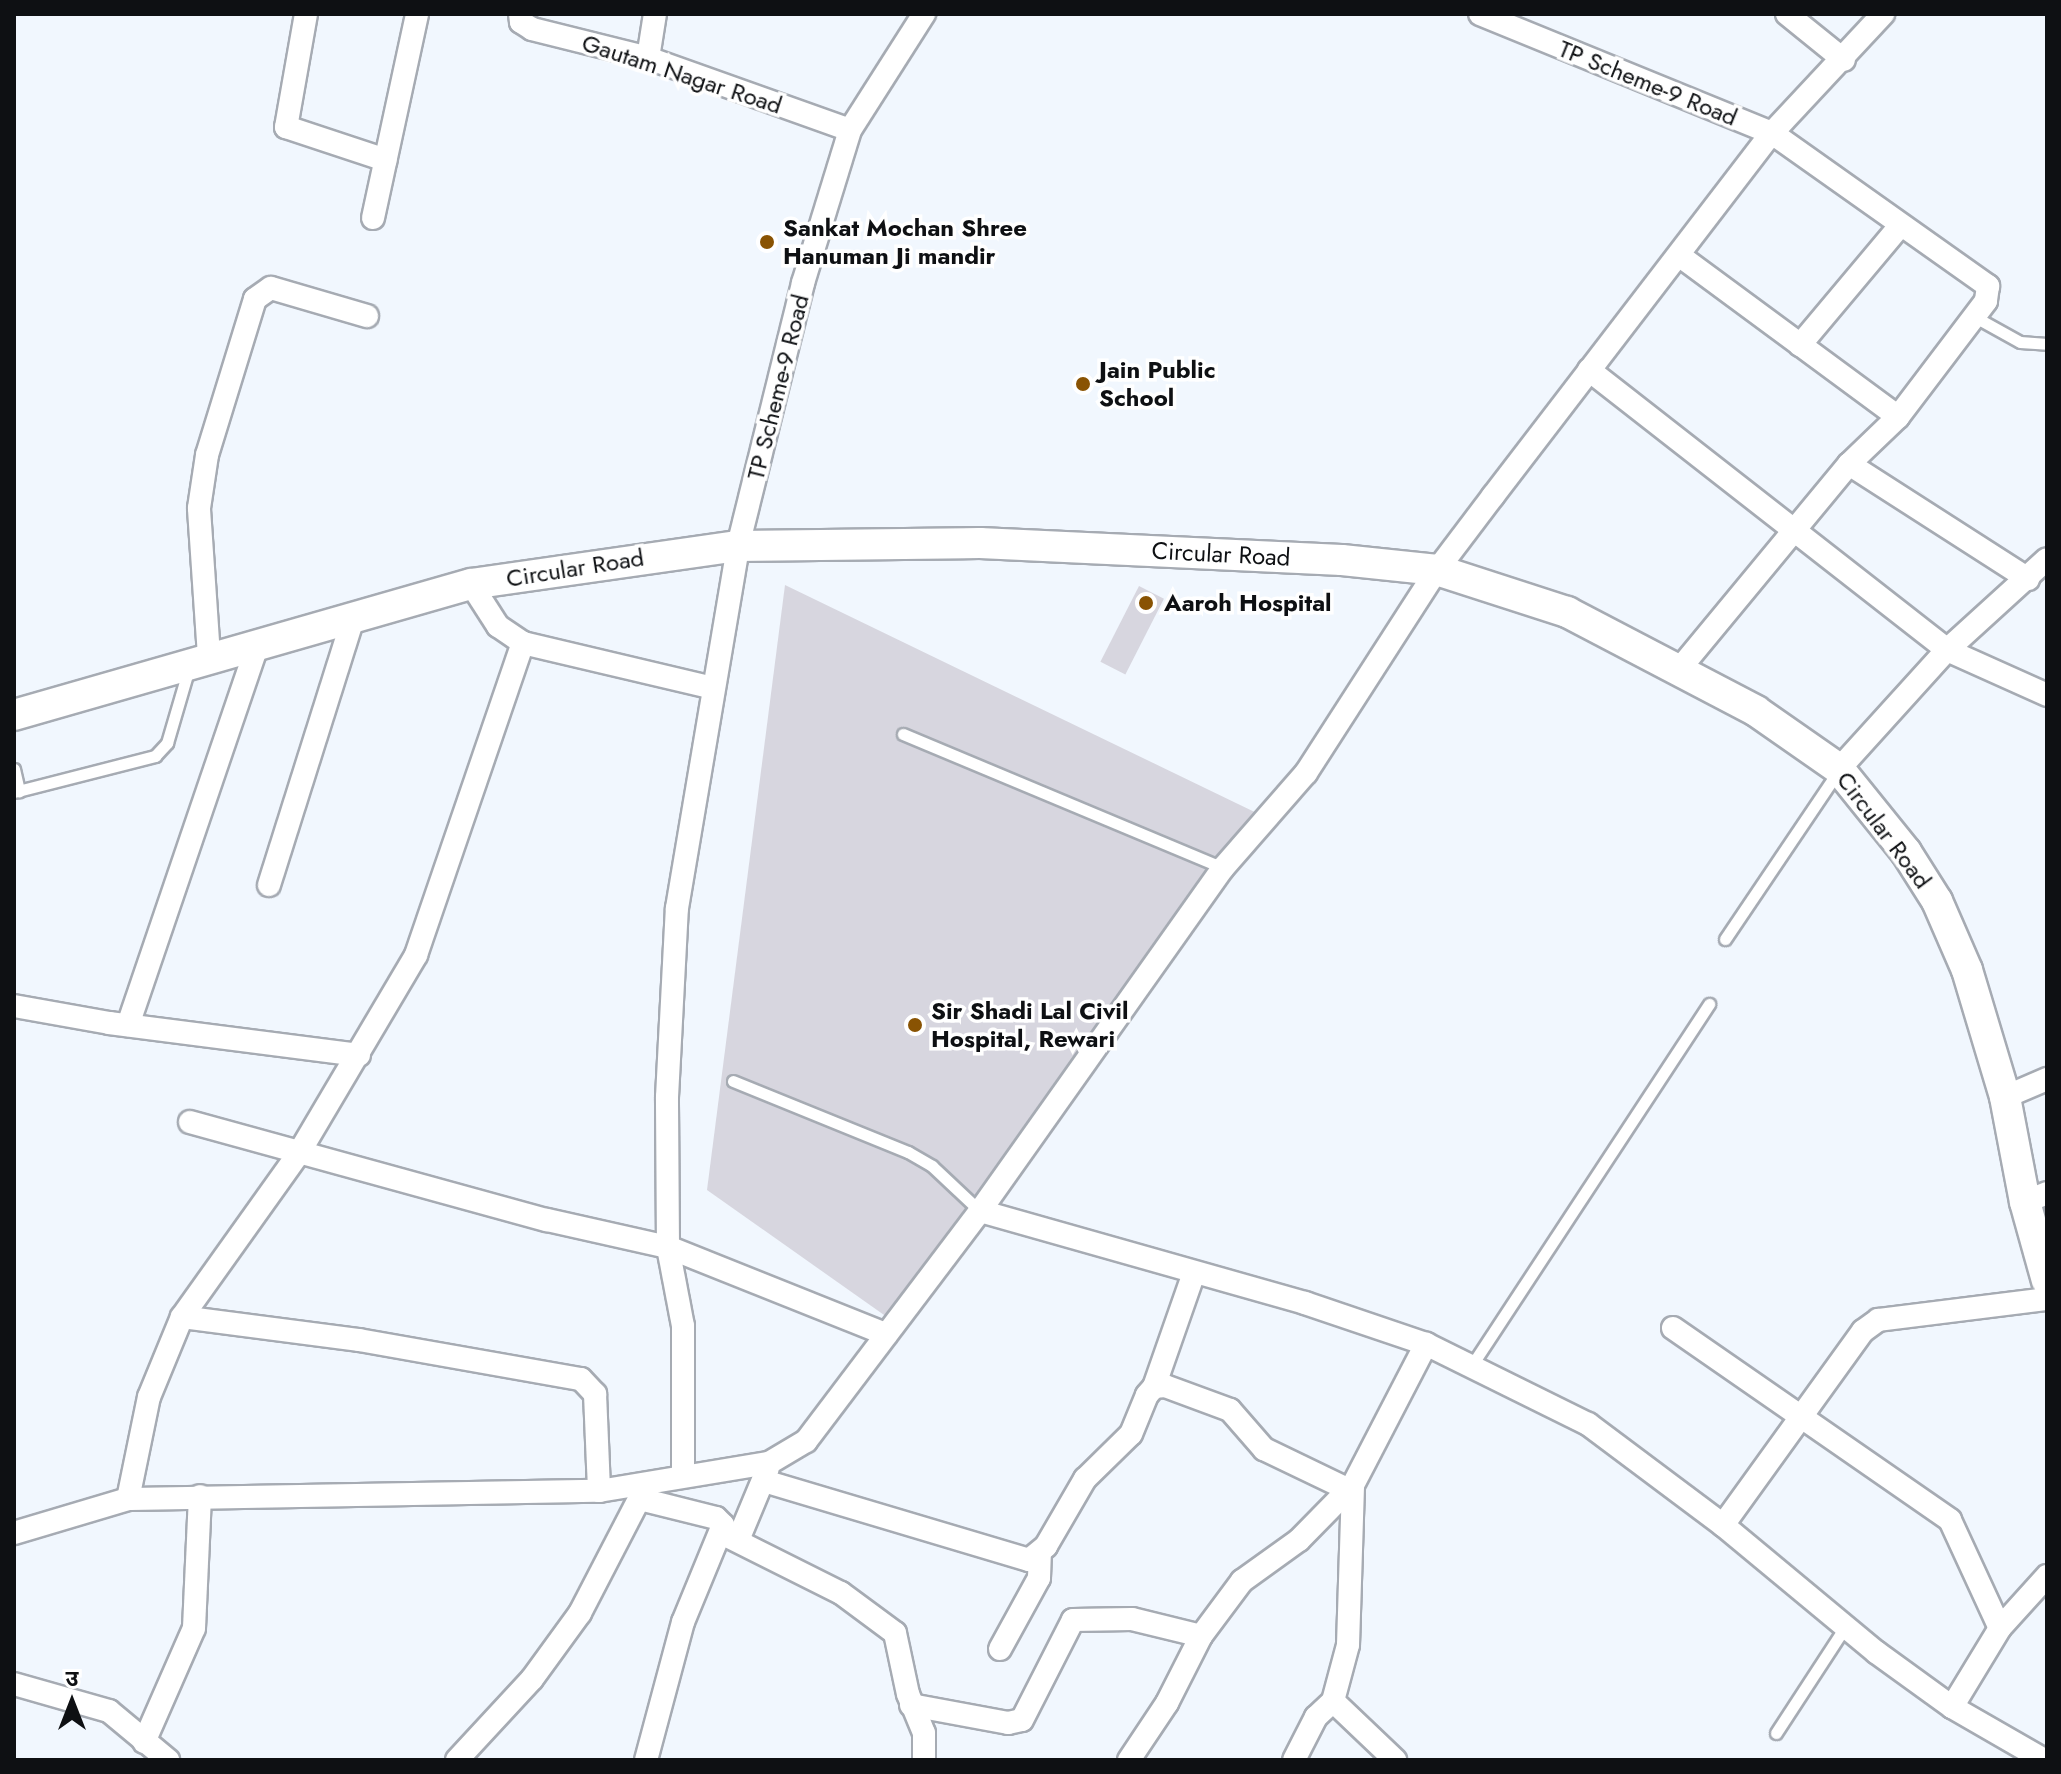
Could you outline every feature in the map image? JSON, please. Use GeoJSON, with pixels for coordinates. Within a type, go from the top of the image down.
{"type":"FeatureCollection","features":[{"type":"Feature","properties":{"kind":"main road","name":"Circular Road"},"geometry":{"type":"LineString","coordinates":[[14,715],[200,658],[471,584],[738,546],[980,543],[1342,560],[1437,570],[1567,612],[1680,668],[1756,711],[1839,769],[1906,852],[1937,901],[1967,970],[2036,1197],[2047,1281]]}},
{"type":"Feature","properties":{"kind":"street"},"geometry":{"type":"LineString","coordinates":[[306,14],[286,127],[386,160]]}},
{"type":"Feature","properties":{"kind":"street"},"geometry":{"type":"LineString","coordinates":[[373,218],[417,14]]}},
{"type":"Feature","properties":{"kind":"street","name":"Gautam Nagar Road"},"geometry":{"type":"LineString","coordinates":[[520,14],[521,22],[532,29],[648,58],[850,130]]}},
{"type":"Feature","properties":{"kind":"street"},"geometry":{"type":"LineString","coordinates":[[648,58],[655,14]]}},
{"type":"Feature","properties":{"kind":"street","name":"TP Scheme-9 Road"},"geometry":{"type":"LineString","coordinates":[[683,1476],[683,1326],[668,1247],[667,1097],[677,908],[713,688],[738,546],[803,283],[850,130],[924,14]]}},
{"type":"Feature","properties":{"kind":"street","name":"TP Scheme-9 Road"},"geometry":{"type":"LineString","coordinates":[[1480,14],[1772,133],[1900,226],[1985,281],[1989,293],[1975,317]]}},
{"type":"Feature","properties":{"kind":"street"},"geometry":{"type":"LineString","coordinates":[[1787,14],[1844,60]]}},
{"type":"Feature","properties":{"kind":"street"},"geometry":{"type":"LineString","coordinates":[[646,1760],[683,1622],[766,1472],[806,1441],[825,1421],[886,1334],[980,1211],[1223,868],[1306,773],[1437,570],[1589,370],[1772,133],[1844,60],[1883,14]]}},
{"type":"Feature","properties":{"kind":"street"},"geometry":{"type":"LineString","coordinates":[[1800,345],[1900,226]]}},
{"type":"Feature","properties":{"kind":"street"},"geometry":{"type":"LineString","coordinates":[[1680,256],[1898,417]]}},
{"type":"Feature","properties":{"kind":"street"},"geometry":{"type":"LineString","coordinates":[[200,658],[199,508],[207,455],[255,299],[262,289],[282,289],[367,316]]}},
{"type":"Feature","properties":{"kind":"street"},"geometry":{"type":"LineString","coordinates":[[1680,668],[1849,464],[1898,417],[1975,317]]}},
{"type":"Feature","properties":{"kind":"street"},"geometry":{"type":"LineString","coordinates":[[1589,370],[1947,650],[2047,695]]}},
{"type":"Feature","properties":{"kind":"street"},"geometry":{"type":"LineString","coordinates":[[1849,464],[2036,581]]}},
{"type":"Feature","properties":{"kind":"street"},"geometry":{"type":"LineString","coordinates":[[1839,769],[1947,650],[2036,581],[2047,559]]}},
{"type":"Feature","properties":{"kind":"street"},"geometry":{"type":"LineString","coordinates":[[471,584],[498,626],[523,643],[713,688]]}},
{"type":"Feature","properties":{"kind":"street"},"geometry":{"type":"LineString","coordinates":[[269,885],[354,616]]}},
{"type":"Feature","properties":{"kind":"street"},"geometry":{"type":"LineString","coordinates":[[128,1499],[149,1397],[182,1317],[299,1153],[359,1055],[432,915],[523,643]]}},
{"type":"Feature","properties":{"kind":"street"},"geometry":{"type":"LineString","coordinates":[[128,1025],[258,644]]}},
{"type":"Feature","properties":{"kind":"street"},"geometry":{"type":"LineString","coordinates":[[14,1006],[128,1025],[359,1055]]}},
{"type":"Feature","properties":{"kind":"street"},"geometry":{"type":"LineString","coordinates":[[2005,1097],[2047,1079]]}},
{"type":"Feature","properties":{"kind":"street"},"geometry":{"type":"LineString","coordinates":[[190,1122],[299,1153],[668,1247],[886,1334]]}},
{"type":"Feature","properties":{"kind":"street"},"geometry":{"type":"LineString","coordinates":[[980,1211],[1426,1344],[1588,1424],[1723,1525],[1845,1627],[1952,1707],[2044,1760]]}},
{"type":"Feature","properties":{"kind":"street"},"geometry":{"type":"LineString","coordinates":[[1000,1649],[1039,1578],[1040,1554],[1085,1479],[1131,1434],[1154,1387],[1194,1273]]}},
{"type":"Feature","properties":{"kind":"street"},"geometry":{"type":"LineString","coordinates":[[1723,1525],[1863,1331],[1878,1320],[2047,1299]]}},
{"type":"Feature","properties":{"kind":"street"},"geometry":{"type":"LineString","coordinates":[[182,1317],[359,1340],[581,1379],[595,1394],[599,1491]]}},
{"type":"Feature","properties":{"kind":"street"},"geometry":{"type":"LineString","coordinates":[[1673,1328],[1950,1520],[2000,1628]]}},
{"type":"Feature","properties":{"kind":"street"},"geometry":{"type":"LineString","coordinates":[[1129,1760],[1167,1703],[1201,1636],[1242,1581],[1299,1540],[1350,1487],[1426,1344]]}},
{"type":"Feature","properties":{"kind":"street"},"geometry":{"type":"LineString","coordinates":[[1154,1387],[1219,1403],[1264,1449],[1350,1487]]}},
{"type":"Feature","properties":{"kind":"street"},"geometry":{"type":"LineString","coordinates":[[457,1760],[532,1679],[580,1613],[644,1491],[683,1476],[766,1472],[1024,1560],[1040,1554]]}},
{"type":"Feature","properties":{"kind":"street"},"geometry":{"type":"LineString","coordinates":[[1294,1760],[1316,1717],[1333,1701],[1348,1645],[1350,1487]]}},
{"type":"Feature","properties":{"kind":"street"},"geometry":{"type":"LineString","coordinates":[[14,1533],[128,1499],[644,1491],[716,1518],[729,1536],[841,1593],[895,1633],[911,1705],[924,1733],[924,1760]]}},
{"type":"Feature","properties":{"kind":"street"},"geometry":{"type":"LineString","coordinates":[[144,1742],[194,1628],[200,1496]]}},
{"type":"Feature","properties":{"kind":"street"},"geometry":{"type":"LineString","coordinates":[[1952,1707],[2000,1628],[2047,1576]]}},
{"type":"Feature","properties":{"kind":"street"},"geometry":{"type":"LineString","coordinates":[[911,1705],[1008,1723],[1022,1720],[1073,1620],[1132,1619],[1201,1636]]}},
{"type":"Feature","properties":{"kind":"street"},"geometry":{"type":"LineString","coordinates":[[14,1684],[109,1711],[168,1760]]}},
{"type":"Feature","properties":{"kind":"street"},"geometry":{"type":"LineString","coordinates":[[1333,1701],[1395,1760]]}},
{"type":"Feature","properties":{"kind":"lane"},"geometry":{"type":"LineString","coordinates":[[1975,317],[2020,342],[2047,344]]}},
{"type":"Feature","properties":{"kind":"lane"},"geometry":{"type":"LineString","coordinates":[[14,769],[16,791],[144,760],[163,751],[200,658]]}},
{"type":"Feature","properties":{"kind":"lane"},"geometry":{"type":"LineString","coordinates":[[903,734],[1223,868]]}},
{"type":"Feature","properties":{"kind":"lane"},"geometry":{"type":"LineString","coordinates":[[1725,939],[1839,769]]}},
{"type":"Feature","properties":{"kind":"lane"},"geometry":{"type":"LineString","coordinates":[[1472,1365],[1709,1004]]}},
{"type":"Feature","properties":{"kind":"lane"},"geometry":{"type":"LineString","coordinates":[[733,1081],[908,1152],[932,1166],[980,1211]]}},
{"type":"Feature","properties":{"kind":"lane"},"geometry":{"type":"LineString","coordinates":[[1776,1733],[1845,1627]]}},
{"type":"Feature","properties":{"kind":"building","name":"Sir Shadi Lal Civil Hospital, Rewari"},"geometry":{"type":"Polygon","coordinates":[[[785,585],[1267,818],[894,1322],[707,1190],[785,585]]]}},
{"type":"Feature","properties":{"kind":"building"},"geometry":{"type":"Polygon","coordinates":[[[1139,586],[1164,599],[1125,674],[1100,662],[1139,586]]]}},
{"type":"Feature","properties":{"kind":"place","name":"Sankat Mochan Shree Hanuman Ji mandir"},"geometry":{"type":"Point","coordinates":[767,242]}},
{"type":"Feature","properties":{"kind":"place","name":"Jain Public School"},"geometry":{"type":"Point","coordinates":[1083,384]}},
{"type":"Feature","properties":{"kind":"place","name":"Aaroh Hospital"},"geometry":{"type":"Point","coordinates":[1146,603]}},
{"type":"Feature","properties":{"kind":"place","name":"Sir Shadi Lal Civil Hospital, Rewari"},"geometry":{"type":"Point","coordinates":[915,1025]}}]}
